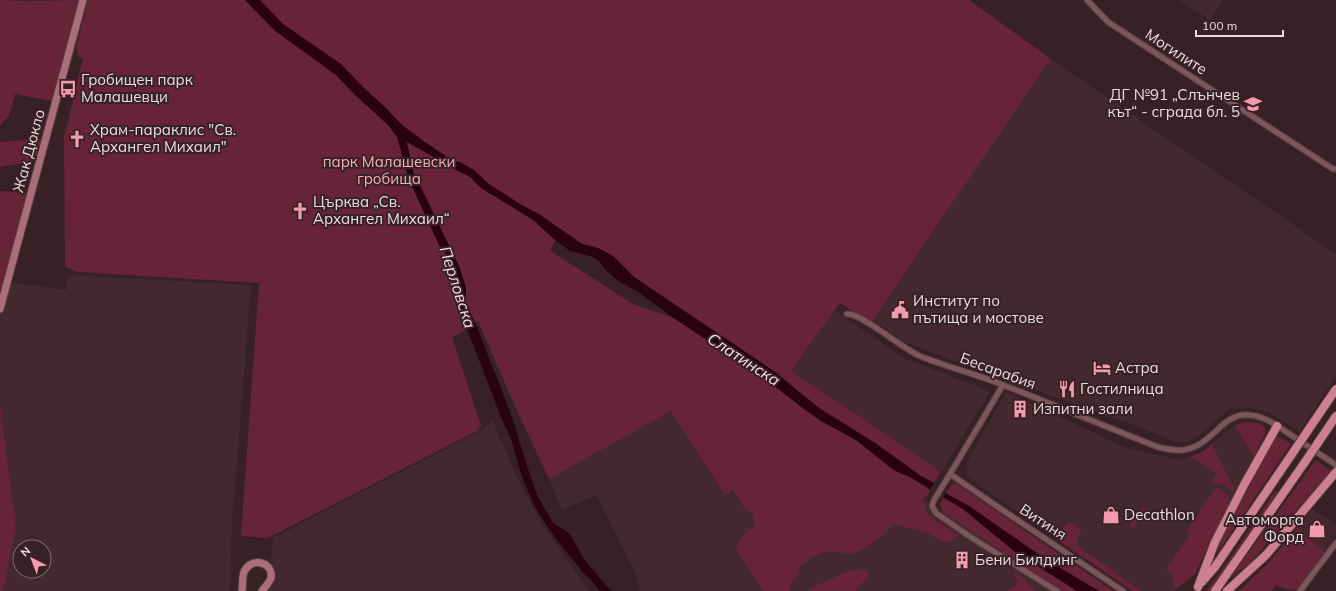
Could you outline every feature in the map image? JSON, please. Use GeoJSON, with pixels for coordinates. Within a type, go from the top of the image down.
{"type":"FeatureCollection","features":[{"type":"Feature","properties":{"kind":"main road"},"geometry":{"type":"LineString","coordinates":[[1196,589],[1214,567],[1336,389]]}},
{"type":"Feature","properties":{"kind":"main road"},"geometry":{"type":"LineString","coordinates":[[1215,591],[1226,578],[1336,416]]}},
{"type":"Feature","properties":{"kind":"main road"},"geometry":{"type":"LineString","coordinates":[[1196,589],[1215,542],[1244,485],[1277,426]]}},
{"type":"Feature","properties":{"kind":"main road"},"geometry":{"type":"LineString","coordinates":[[1227,591],[1266,555],[1336,472]]}},
{"type":"Feature","properties":{"kind":"street","name":"Жак Дюкло"},"geometry":{"type":"LineString","coordinates":[[0,308],[83,0]]}},
{"type":"Feature","properties":{"kind":"street","name":"Могилите"},"geometry":{"type":"LineString","coordinates":[[1087,0],[1108,22],[1333,169],[1336,168]]}},
{"type":"Feature","properties":{"kind":"street","name":"Бесарабия"},"geometry":{"type":"LineString","coordinates":[[847,314],[851,314],[870,324],[906,349],[920,356],[1003,385],[1151,444],[1171,450],[1183,450],[1206,439],[1226,422],[1237,416],[1256,415],[1277,426],[1336,465]]}},
{"type":"Feature","properties":{"kind":"street"},"geometry":{"type":"LineString","coordinates":[[1003,385],[934,500],[932,506],[936,513],[1056,591]]}},
{"type":"Feature","properties":{"kind":"street","name":"Витиня"},"geometry":{"type":"LineString","coordinates":[[950,474],[1123,591]]}},
{"type":"Feature","properties":{"kind":"street"},"geometry":{"type":"LineString","coordinates":[[1300,591],[1336,543]]}},
{"type":"Feature","properties":{"kind":"street"},"geometry":{"type":"LineString","coordinates":[[242,591],[245,571],[248,566],[261,562],[266,565],[271,575],[269,582],[262,591]]}},
{"type":"Feature","properties":{"kind":"shaded area"},"geometry":{"type":"Polygon","coordinates":[[[1179,0],[1223,0],[1210,20],[1179,0]]]}},
{"type":"Feature","properties":{"kind":"shaded area"},"geometry":{"type":"Polygon","coordinates":[[[1051,59],[1336,254],[1336,376],[1299,432],[1269,412],[1252,408],[1230,409],[1196,438],[1186,442],[1176,442],[1137,426],[964,365],[903,341],[873,320],[1051,59]]]}},
{"type":"Feature","properties":{"kind":"shaded area"},"geometry":{"type":"Polygon","coordinates":[[[68,275],[251,285],[232,523],[230,591],[3,591],[12,546],[12,579],[52,579],[52,539],[13,539],[16,526],[0,405],[0,308],[8,282],[66,290],[68,275]]]}},
{"type":"Feature","properties":{"kind":"shaded area"},"geometry":{"type":"Polygon","coordinates":[[[835,311],[906,359],[987,390],[989,393],[941,472],[791,371],[835,311]]]}},
{"type":"Feature","properties":{"kind":"shaded area"},"geometry":{"type":"Polygon","coordinates":[[[1006,392],[1120,445],[1180,460],[1204,451],[1235,425],[1247,422],[1260,423],[1266,430],[1254,457],[1219,522],[1182,583],[1174,591],[1133,591],[979,485],[967,474],[966,464],[1006,392]]]}},
{"type":"Feature","properties":{"kind":"shaded area"},"geometry":{"type":"Polygon","coordinates":[[[671,410],[725,495],[733,490],[906,487],[1061,591],[640,591],[636,574],[596,495],[562,510],[549,479],[671,410]]]}},
{"type":"Feature","properties":{"kind":"shaded area"},"geometry":{"type":"Polygon","coordinates":[[[493,421],[519,482],[543,526],[589,591],[268,591],[273,538],[482,430],[493,421]]]}},
{"type":"Feature","properties":{"kind":"shaded area"},"geometry":{"type":"Polygon","coordinates":[[[1312,509],[1336,525],[1336,536],[1325,552],[1297,528],[1312,509]]]}},
{"type":"Feature","properties":{"kind":"green space"},"geometry":{"type":"Polygon","coordinates":[[[0,0],[80,0],[52,101],[15,94],[9,116],[0,125],[0,0]]]}},
{"type":"Feature","properties":{"kind":"green space","name":"парк Малашевски гробища"},"geometry":{"type":"Polygon","coordinates":[[[88,0],[969,0],[1051,59],[870,324],[840,303],[791,371],[941,472],[934,483],[921,476],[875,443],[819,408],[775,372],[634,277],[613,256],[598,248],[582,244],[563,231],[549,250],[633,304],[672,317],[713,344],[725,354],[758,373],[821,421],[856,440],[895,471],[910,477],[930,490],[927,496],[923,499],[926,510],[932,518],[958,535],[949,542],[943,542],[928,533],[893,524],[875,542],[864,549],[853,553],[825,552],[809,559],[799,567],[798,576],[790,585],[789,591],[764,591],[737,551],[739,539],[755,525],[752,512],[746,510],[733,490],[725,495],[671,411],[549,479],[478,321],[461,333],[452,337],[481,426],[477,431],[268,538],[241,536],[259,283],[77,272],[65,267],[64,137],[83,59],[79,58],[76,48],[88,0]]]}},
{"type":"Feature","properties":{"kind":"green space"},"geometry":{"type":"Polygon","coordinates":[[[41,139],[35,161],[0,167],[0,142],[41,139]]]}},
{"type":"Feature","properties":{"kind":"green space"},"geometry":{"type":"Polygon","coordinates":[[[0,191],[27,193],[0,297],[0,191]]]}},
{"type":"Feature","properties":{"kind":"green space"},"geometry":{"type":"Polygon","coordinates":[[[0,405],[16,526],[13,539],[12,539],[3,591],[0,591],[0,405]]]}},
{"type":"Feature","properties":{"kind":"green space"},"geometry":{"type":"Polygon","coordinates":[[[1247,422],[1260,424],[1266,430],[1254,457],[1235,425],[1247,422]]]}},
{"type":"Feature","properties":{"kind":"green space"},"geometry":{"type":"Polygon","coordinates":[[[1280,437],[1291,444],[1216,555],[1221,540],[1274,439],[1280,437]]]}},
{"type":"Feature","properties":{"kind":"green space"},"geometry":{"type":"Polygon","coordinates":[[[1212,444],[1234,491],[1218,483],[1209,486],[1217,473],[1190,457],[1204,451],[1212,444]]]}},
{"type":"Feature","properties":{"kind":"green space"},"geometry":{"type":"Polygon","coordinates":[[[1316,460],[1329,469],[1329,473],[1250,563],[1230,578],[1316,460]]]}},
{"type":"Feature","properties":{"kind":"green space"},"geometry":{"type":"Polygon","coordinates":[[[952,484],[957,484],[1113,591],[1099,591],[1045,559],[969,506],[947,494],[946,493],[952,484]]]}},
{"type":"Feature","properties":{"kind":"green space"},"geometry":{"type":"Polygon","coordinates":[[[1219,488],[1229,496],[1228,500],[1231,500],[1195,574],[1175,590],[1172,581],[1174,575],[1166,570],[1190,535],[1186,532],[1215,489],[1219,488]]]}},
{"type":"Feature","properties":{"kind":"green space"},"geometry":{"type":"Polygon","coordinates":[[[1275,491],[1279,493],[1211,591],[1206,591],[1229,560],[1275,491]]]}},
{"type":"Feature","properties":{"kind":"green space"},"geometry":{"type":"Polygon","coordinates":[[[943,498],[963,509],[1014,551],[1077,591],[1061,591],[943,512],[940,503],[943,498]]]}},
{"type":"Feature","properties":{"kind":"green space"},"geometry":{"type":"Polygon","coordinates":[[[1142,507],[1146,510],[1133,528],[1129,525],[1142,507]]]}},
{"type":"Feature","properties":{"kind":"green space"},"geometry":{"type":"Polygon","coordinates":[[[1070,522],[1082,530],[1076,539],[1080,548],[1141,591],[1133,591],[1059,541],[1057,537],[1067,523],[1070,522]]]}},
{"type":"Feature","properties":{"kind":"green space"},"geometry":{"type":"Polygon","coordinates":[[[1297,528],[1325,552],[1299,589],[1293,590],[1281,588],[1276,585],[1271,591],[1239,591],[1270,561],[1297,528]]]}},
{"type":"Feature","properties":{"kind":"green space"},"geometry":{"type":"Polygon","coordinates":[[[865,569],[869,575],[855,591],[809,591],[809,589],[849,571],[865,569]]]}},
{"type":"Feature","properties":{"kind":"green space"},"geometry":{"type":"Polygon","coordinates":[[[1017,573],[1034,590],[1033,591],[1007,591],[1019,582],[1014,576],[1017,573]]]}},
{"type":"Feature","properties":{"kind":"water"},"geometry":{"type":"Polygon","coordinates":[[[245,0],[260,0],[283,24],[341,64],[402,125],[425,142],[453,161],[460,162],[474,170],[489,184],[520,204],[539,214],[582,244],[598,248],[613,256],[634,277],[775,372],[819,408],[875,443],[921,476],[934,483],[947,494],[969,506],[1045,559],[1099,591],[1077,591],[1014,551],[963,509],[910,477],[895,471],[856,440],[821,421],[758,373],[725,354],[637,291],[618,281],[598,260],[590,256],[570,251],[556,241],[533,220],[481,188],[470,177],[407,142],[413,171],[459,266],[466,287],[466,303],[477,327],[512,417],[538,497],[553,523],[569,533],[584,559],[611,591],[600,591],[556,539],[539,514],[530,496],[521,474],[511,439],[457,308],[450,273],[452,267],[444,250],[440,247],[409,180],[397,137],[388,125],[336,75],[274,30],[245,0]]]}},
{"type":"Feature","properties":{"kind":"pier"},"geometry":{"type":"Polygon","coordinates":[[[935,481],[947,491],[942,500],[929,492],[935,481]]]}},
{"type":"Feature","properties":{"kind":"place","name":"Гробищен парк Малашевци"},"geometry":{"type":"Point","coordinates":[68,89]}},
{"type":"Feature","properties":{"kind":"place","name":"ДГ №91 „Слънчев кът“ - сграда бл. 5"},"geometry":{"type":"Point","coordinates":[1253,104]}},
{"type":"Feature","properties":{"kind":"place","name":"Храм-параклис \"Св. Архангел Михаил\""},"geometry":{"type":"Point","coordinates":[77,139]}},
{"type":"Feature","properties":{"kind":"place","name":"Църква „Св. Архангел Михаил“"},"geometry":{"type":"Point","coordinates":[300,211]}},
{"type":"Feature","properties":{"kind":"place","name":"Институт по пътища и мостове"},"geometry":{"type":"Point","coordinates":[900,310]}},
{"type":"Feature","properties":{"kind":"place","name":"Астра"},"geometry":{"type":"Point","coordinates":[1102,368]}},
{"type":"Feature","properties":{"kind":"place","name":"Гостилница"},"geometry":{"type":"Point","coordinates":[1067,389]}},
{"type":"Feature","properties":{"kind":"place","name":"Изпитни зали"},"geometry":{"type":"Point","coordinates":[1020,409]}},
{"type":"Feature","properties":{"kind":"place","name":"Decathlon"},"geometry":{"type":"Point","coordinates":[1111,515]}},
{"type":"Feature","properties":{"kind":"place","name":"Автоморга Форд"},"geometry":{"type":"Point","coordinates":[1317,529]}},
{"type":"Feature","properties":{"kind":"place","name":"Бени Билдинг"},"geometry":{"type":"Point","coordinates":[962,560]}},
{"type":"Feature","properties":{"kind":"water label","name":"Перловска"},"geometry":{"type":"Point","coordinates":[458,287]}},
{"type":"Feature","properties":{"kind":"water label","name":"Слатинска"},"geometry":{"type":"Point","coordinates":[744,359]}}]}
